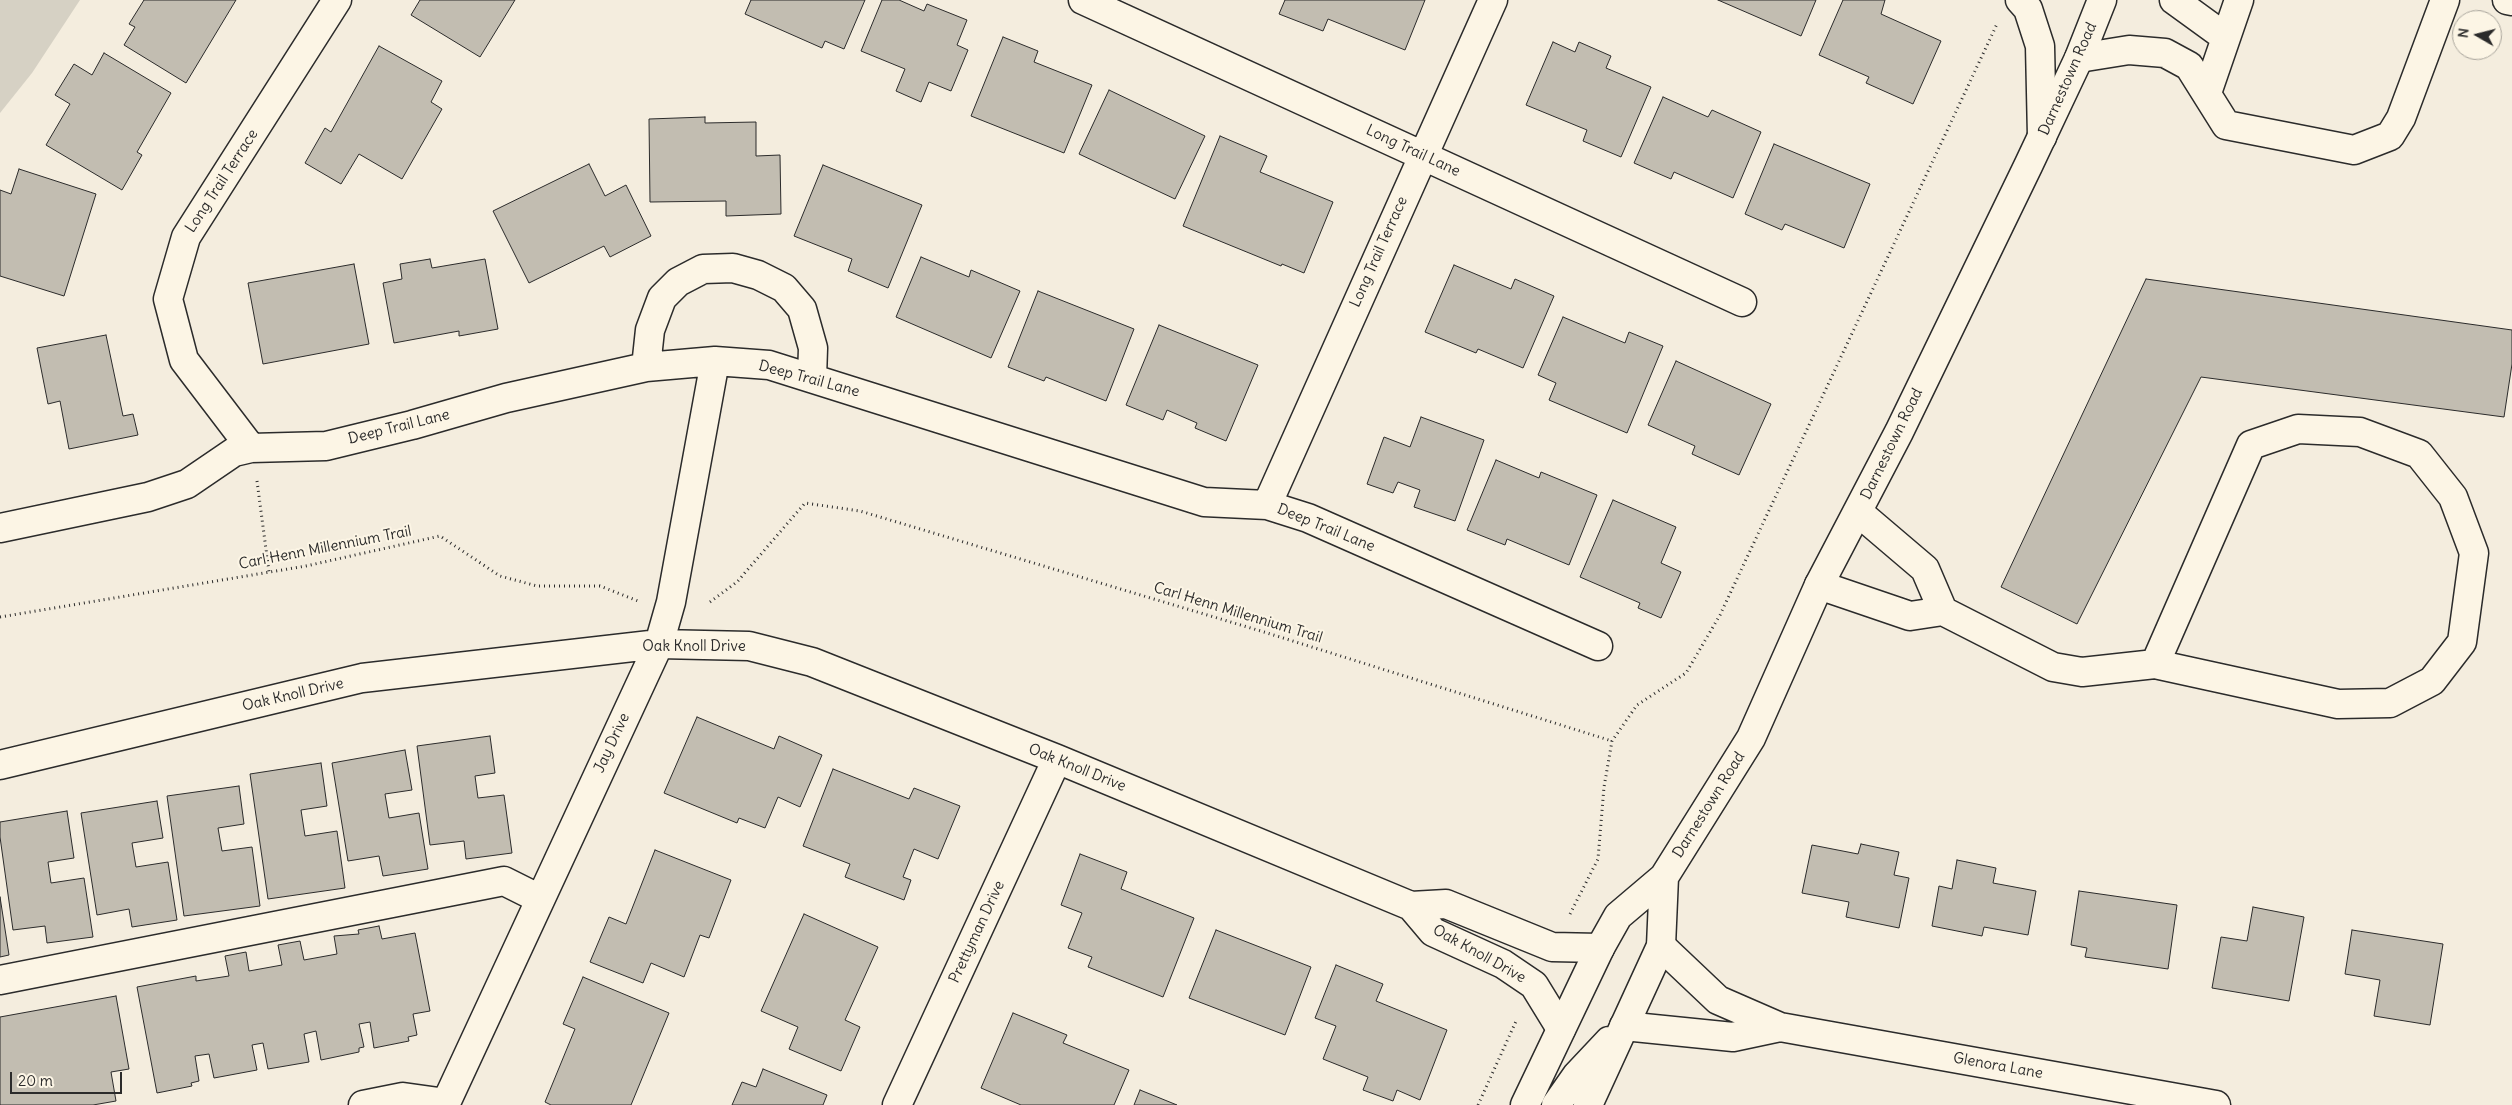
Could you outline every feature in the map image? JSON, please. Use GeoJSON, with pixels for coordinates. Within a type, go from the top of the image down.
{"type":"FeatureCollection","features":[{"type":"Feature","properties":{"kind":"street","name":"Long Trail Terrace"},"geometry":{"type":"LineString","coordinates":[[252,448],[184,360],[168,299],[186,237],[337,0]]}},
{"type":"Feature","properties":{"kind":"street","name":"Long Trail Lane"},"geometry":{"type":"LineString","coordinates":[[1084,0],[1742,302]]}},
{"type":"Feature","properties":{"kind":"street","name":"Long Trail Terrace"},"geometry":{"type":"LineString","coordinates":[[1267,505],[1493,0]]}},
{"type":"Feature","properties":{"kind":"street"},"geometry":{"type":"LineString","coordinates":[[2020,0],[2028,9],[2040,46],[2042,137]]}},
{"type":"Feature","properties":{"kind":"street","name":"Darnestown Road"},"geometry":{"type":"LineString","coordinates":[[1525,1105],[1600,948],[1618,916],[1664,878],[1751,738],[1819,585],[1858,512],[2042,137],[2079,58],[2102,0]]}},
{"type":"Feature","properties":{"kind":"street"},"geometry":{"type":"LineString","coordinates":[[2174,0],[2225,38]]}},
{"type":"Feature","properties":{"kind":"street"},"geometry":{"type":"LineString","coordinates":[[2208,93],[2239,0]]}},
{"type":"Feature","properties":{"kind":"street"},"geometry":{"type":"LineString","coordinates":[[2079,58],[2129,50],[2165,54],[2189,66],[2208,93],[2226,125],[2354,150],[2390,136],[2400,118],[2445,0]]}},
{"type":"Feature","properties":{"kind":"street"},"geometry":{"type":"LineString","coordinates":[[2507,0],[2512,1]]}},
{"type":"Feature","properties":{"kind":"street"},"geometry":{"type":"LineString","coordinates":[[646,367],[650,330],[662,298],[678,282],[703,269],[733,268],[758,276],[784,288],[802,309],[813,348],[812,378]]}},
{"type":"Feature","properties":{"kind":"street","name":"Deep Trail Lane"},"geometry":{"type":"LineString","coordinates":[[0,528],[148,496],[187,484],[234,452],[252,448],[326,446],[412,425],[506,398],[646,367],[715,361],[769,365],[1204,502],[1267,505],[1308,518],[1598,646]]}},
{"type":"Feature","properties":{"kind":"street","name":"Jay Drive"},"geometry":{"type":"LineString","coordinates":[[445,1104],[659,644],[670,602],[715,361]]}},
{"type":"Feature","properties":{"kind":"street"},"geometry":{"type":"LineString","coordinates":[[1819,585],[1910,616],[1942,611],[2053,667],[2082,672],[2156,664],[2338,704],[2390,703],[2432,681],[2462,642],[2474,553],[2453,497],[2419,454],[2360,432],[2298,429],[2251,445],[2156,664]]}},
{"type":"Feature","properties":{"kind":"street"},"geometry":{"type":"LineString","coordinates":[[1858,512],[1925,569],[1942,611]]}},
{"type":"Feature","properties":{"kind":"street","name":"Oak Knoll Drive"},"geometry":{"type":"LineString","coordinates":[[0,765],[362,678],[659,644],[749,646],[812,662],[1057,759],[1411,906],[1446,904],[1552,947],[1600,948]]}},
{"type":"Feature","properties":{"kind":"street","name":"Prettyman Drive"},"geometry":{"type":"LineString","coordinates":[[897,1105],[1057,759]]}},
{"type":"Feature","properties":{"kind":"street","name":"Darnestown Road"},"geometry":{"type":"LineString","coordinates":[[1588,1105],[1661,946],[1664,878]]}},
{"type":"Feature","properties":{"kind":"street"},"geometry":{"type":"LineString","coordinates":[[0,980],[504,881],[540,899]]}},
{"type":"Feature","properties":{"kind":"street","name":"Oak Knoll Drive"},"geometry":{"type":"LineString","coordinates":[[1411,906],[1434,932],[1503,964],[1534,985],[1561,1029]]}},
{"type":"Feature","properties":{"kind":"street","name":"Glenora Lane"},"geometry":{"type":"LineString","coordinates":[[1661,946],[1718,1000],[1780,1027],[2216,1105]]}},
{"type":"Feature","properties":{"kind":"street"},"geometry":{"type":"LineString","coordinates":[[1556,1105],[1577,1075],[1624,1026]]}},
{"type":"Feature","properties":{"kind":"street","name":"Glenora Lane"},"geometry":{"type":"LineString","coordinates":[[1624,1026],[1733,1037],[1780,1027]]}},
{"type":"Feature","properties":{"kind":"street"},"geometry":{"type":"LineString","coordinates":[[364,1105],[403,1096],[445,1104]]}},
{"type":"Feature","properties":{"kind":"path"},"geometry":{"type":"LineString","coordinates":[[1566,922],[1598,859],[1604,787],[1612,742],[1637,705],[1686,673],[1720,615],[2000,18]]}},
{"type":"Feature","properties":{"kind":"path"},"geometry":{"type":"LineString","coordinates":[[252,448],[269,572]]}},
{"type":"Feature","properties":{"kind":"path","name":"Carl Henn Millennium Trail"},"geometry":{"type":"LineString","coordinates":[[710,602],[737,582],[805,503],[860,511],[1264,632],[1612,742]]}},
{"type":"Feature","properties":{"kind":"path","name":"Carl Henn Millennium Trail"},"geometry":{"type":"LineString","coordinates":[[0,617],[269,572],[440,536],[500,576],[537,586],[600,586],[640,602]]}},
{"type":"Feature","properties":{"kind":"path"},"geometry":{"type":"LineString","coordinates":[[1478,1105],[1517,1018]]}},
{"type":"Feature","properties":{"kind":"shaded area"},"geometry":{"type":"Polygon","coordinates":[[[0,0],[80,0],[32,73],[0,113],[0,0]]]}},
{"type":"Feature","properties":{"kind":"building"},"geometry":{"type":"Polygon","coordinates":[[[144,0],[236,0],[186,83],[124,45],[135,27],[129,24],[144,0]]]}},
{"type":"Feature","properties":{"kind":"building"},"geometry":{"type":"Polygon","coordinates":[[[420,0],[515,0],[480,57],[411,15],[420,0]]]}},
{"type":"Feature","properties":{"kind":"building"},"geometry":{"type":"Polygon","coordinates":[[[751,0],[865,0],[844,49],[825,41],[822,48],[745,14],[751,0]]]}},
{"type":"Feature","properties":{"kind":"building"},"geometry":{"type":"Polygon","coordinates":[[[882,0],[899,0],[924,11],[927,4],[967,20],[957,45],[968,50],[951,91],[929,82],[921,102],[896,91],[905,69],[861,51],[882,0]]]}},
{"type":"Feature","properties":{"kind":"building"},"geometry":{"type":"Polygon","coordinates":[[[1285,0],[1425,0],[1405,50],[1328,19],[1323,31],[1279,14],[1285,0]]]}},
{"type":"Feature","properties":{"kind":"building"},"geometry":{"type":"Polygon","coordinates":[[[1718,0],[1816,0],[1801,36],[1718,0]]]}},
{"type":"Feature","properties":{"kind":"building"},"geometry":{"type":"Polygon","coordinates":[[[1843,0],[1885,0],[1881,14],[1941,41],[1913,104],[1866,83],[1869,77],[1819,55],[1843,0]]]}},
{"type":"Feature","properties":{"kind":"building"},"geometry":{"type":"Polygon","coordinates":[[[1003,37],[1038,51],[1034,62],[1092,85],[1064,153],[971,116],[1003,37]]]}},
{"type":"Feature","properties":{"kind":"building"},"geometry":{"type":"Polygon","coordinates":[[[1553,42],[1575,52],[1579,42],[1611,56],[1606,68],[1651,87],[1621,157],[1583,141],[1587,130],[1526,105],[1553,42]]]}},
{"type":"Feature","properties":{"kind":"building"},"geometry":{"type":"Polygon","coordinates":[[[379,46],[442,81],[431,102],[442,109],[402,179],[359,154],[341,184],[305,163],[325,128],[331,132],[379,46]]]}},
{"type":"Feature","properties":{"kind":"building"},"geometry":{"type":"Polygon","coordinates":[[[104,53],[171,93],[137,152],[142,155],[122,190],[46,145],[70,104],[55,95],[74,64],[92,75],[104,53]]]}},
{"type":"Feature","properties":{"kind":"building"},"geometry":{"type":"Polygon","coordinates":[[[1109,90],[1205,136],[1175,199],[1079,154],[1109,90]]]}},
{"type":"Feature","properties":{"kind":"building"},"geometry":{"type":"Polygon","coordinates":[[[1663,97],[1708,117],[1712,110],[1761,132],[1733,198],[1674,172],[1671,179],[1634,163],[1663,97]]]}},
{"type":"Feature","properties":{"kind":"building"},"geometry":{"type":"Polygon","coordinates":[[[705,117],[705,123],[756,122],[756,156],[780,155],[781,214],[726,216],[726,201],[650,202],[649,119],[705,117]]]}},
{"type":"Feature","properties":{"kind":"building"},"geometry":{"type":"Polygon","coordinates":[[[1220,136],[1267,156],[1260,172],[1333,202],[1304,273],[1282,264],[1281,266],[1183,226],[1220,136]]]}},
{"type":"Feature","properties":{"kind":"building"},"geometry":{"type":"Polygon","coordinates":[[[1774,144],[1870,184],[1844,248],[1785,224],[1782,230],[1745,214],[1774,144]]]}},
{"type":"Feature","properties":{"kind":"building"},"geometry":{"type":"Polygon","coordinates":[[[589,164],[605,196],[626,185],[651,236],[610,257],[604,246],[529,283],[493,211],[589,164]]]}},
{"type":"Feature","properties":{"kind":"building"},"geometry":{"type":"Polygon","coordinates":[[[823,165],[922,205],[888,288],[848,271],[852,259],[794,236],[823,165]]]}},
{"type":"Feature","properties":{"kind":"building"},"geometry":{"type":"Polygon","coordinates":[[[19,169],[96,194],[64,296],[0,276],[0,190],[11,194],[19,169]]]}},
{"type":"Feature","properties":{"kind":"building"},"geometry":{"type":"Polygon","coordinates":[[[921,257],[969,277],[971,270],[1020,291],[991,358],[896,317],[921,257]]]}},
{"type":"Feature","properties":{"kind":"building"},"geometry":{"type":"Polygon","coordinates":[[[430,259],[432,268],[485,259],[498,329],[459,336],[459,331],[394,343],[383,283],[402,279],[400,264],[430,259]]]}},
{"type":"Feature","properties":{"kind":"building"},"geometry":{"type":"Polygon","coordinates":[[[354,264],[369,344],[263,364],[248,283],[354,264]]]}},
{"type":"Feature","properties":{"kind":"building"},"geometry":{"type":"Polygon","coordinates":[[[1454,265],[1511,289],[1515,279],[1554,296],[1523,368],[1478,349],[1476,353],[1425,332],[1454,265]]]}},
{"type":"Feature","properties":{"kind":"building"},"geometry":{"type":"Polygon","coordinates":[[[2146,279],[2512,330],[2512,364],[2504,417],[2201,377],[2077,624],[2001,587],[2146,279]]]}},
{"type":"Feature","properties":{"kind":"building"},"geometry":{"type":"Polygon","coordinates":[[[1038,291],[1134,329],[1106,401],[1046,377],[1044,381],[1008,367],[1038,291]]]}},
{"type":"Feature","properties":{"kind":"building"},"geometry":{"type":"Polygon","coordinates":[[[1563,317],[1625,343],[1629,332],[1663,346],[1627,433],[1549,400],[1556,383],[1538,375],[1563,317]]]}},
{"type":"Feature","properties":{"kind":"building"},"geometry":{"type":"Polygon","coordinates":[[[1159,325],[1258,365],[1226,441],[1195,428],[1197,423],[1167,410],[1163,420],[1126,405],[1159,325]]]}},
{"type":"Feature","properties":{"kind":"building"},"geometry":{"type":"Polygon","coordinates":[[[106,335],[123,416],[133,414],[138,435],[69,449],[60,401],[48,404],[37,348],[106,335]]]}},
{"type":"Feature","properties":{"kind":"building"},"geometry":{"type":"Polygon","coordinates":[[[1676,361],[1771,404],[1739,475],[1692,454],[1695,446],[1648,425],[1676,361]]]}},
{"type":"Feature","properties":{"kind":"building"},"geometry":{"type":"Polygon","coordinates":[[[1421,417],[1484,440],[1455,521],[1414,507],[1420,490],[1398,482],[1393,493],[1367,484],[1384,437],[1410,447],[1421,417]]]}},
{"type":"Feature","properties":{"kind":"building"},"geometry":{"type":"Polygon","coordinates":[[[1496,460],[1539,478],[1541,472],[1597,495],[1569,565],[1507,539],[1505,545],[1467,530],[1496,460]]]}},
{"type":"Feature","properties":{"kind":"building"},"geometry":{"type":"Polygon","coordinates":[[[1613,500],[1676,527],[1661,563],[1681,572],[1661,618],[1638,608],[1640,603],[1580,577],[1613,500]]]}},
{"type":"Feature","properties":{"kind":"building"},"geometry":{"type":"Polygon","coordinates":[[[697,717],[774,749],[779,736],[822,755],[800,807],[778,797],[765,828],[739,818],[737,823],[664,793],[697,717]]]}},
{"type":"Feature","properties":{"kind":"building"},"geometry":{"type":"Polygon","coordinates":[[[490,736],[495,773],[475,776],[478,798],[504,795],[512,853],[466,859],[464,841],[430,845],[417,746],[490,736]]]}},
{"type":"Feature","properties":{"kind":"building"},"geometry":{"type":"Polygon","coordinates":[[[405,750],[412,790],[385,794],[389,818],[419,813],[428,869],[383,876],[379,856],[348,861],[332,763],[405,750]]]}},
{"type":"Feature","properties":{"kind":"building"},"geometry":{"type":"Polygon","coordinates":[[[321,763],[327,806],[301,810],[305,836],[337,831],[345,888],[268,899],[250,774],[321,763]]]}},
{"type":"Feature","properties":{"kind":"building"},"geometry":{"type":"Polygon","coordinates":[[[833,769],[909,799],[914,788],[960,806],[938,859],[914,849],[903,877],[911,880],[904,900],[845,877],[850,864],[803,846],[833,769]]]}},
{"type":"Feature","properties":{"kind":"building"},"geometry":{"type":"Polygon","coordinates":[[[239,786],[244,824],[218,828],[222,851],[252,847],[260,906],[184,916],[167,796],[239,786]]]}},
{"type":"Feature","properties":{"kind":"building"},"geometry":{"type":"Polygon","coordinates":[[[157,801],[163,838],[132,843],[136,867],[168,862],[177,920],[132,927],[129,909],[97,915],[81,813],[157,801]]]}},
{"type":"Feature","properties":{"kind":"building"},"geometry":{"type":"Polygon","coordinates":[[[67,811],[74,858],[48,862],[51,883],[84,878],[93,937],[47,943],[45,926],[13,930],[0,837],[0,822],[67,811]]]}},
{"type":"Feature","properties":{"kind":"building"},"geometry":{"type":"Polygon","coordinates":[[[1861,844],[1899,852],[1894,875],[1909,878],[1899,928],[1846,917],[1849,902],[1802,893],[1812,845],[1858,854],[1861,844]]]}},
{"type":"Feature","properties":{"kind":"building"},"geometry":{"type":"Polygon","coordinates":[[[655,850],[731,880],[709,938],[700,935],[684,977],[651,963],[643,983],[590,962],[609,917],[626,924],[655,850]]]}},
{"type":"Feature","properties":{"kind":"building"},"geometry":{"type":"Polygon","coordinates":[[[1080,854],[1127,872],[1121,889],[1194,918],[1163,997],[1088,967],[1092,957],[1068,948],[1082,913],[1061,905],[1080,854]]]}},
{"type":"Feature","properties":{"kind":"building"},"geometry":{"type":"Polygon","coordinates":[[[1957,860],[1996,868],[1993,883],[2036,891],[2028,935],[1984,927],[1982,936],[1932,926],[1939,886],[1952,889],[1957,860]]]}},
{"type":"Feature","properties":{"kind":"building"},"geometry":{"type":"Polygon","coordinates":[[[2079,891],[2177,905],[2168,969],[2085,957],[2087,948],[2071,945],[2079,891]]]}},
{"type":"Feature","properties":{"kind":"building"},"geometry":{"type":"Polygon","coordinates":[[[0,897],[9,955],[0,957],[0,897]]]}},
{"type":"Feature","properties":{"kind":"building"},"geometry":{"type":"Polygon","coordinates":[[[2253,907],[2304,917],[2289,1001],[2212,988],[2221,937],[2247,941],[2253,907]]]}},
{"type":"Feature","properties":{"kind":"building"},"geometry":{"type":"Polygon","coordinates":[[[804,914],[878,947],[845,1020],[860,1027],[841,1071],[789,1049],[798,1027],[761,1011],[804,914]]]}},
{"type":"Feature","properties":{"kind":"building"},"geometry":{"type":"Polygon","coordinates":[[[379,926],[382,939],[415,933],[430,1011],[413,1014],[417,1035],[408,1037],[409,1041],[374,1048],[370,1022],[359,1024],[364,1047],[359,1048],[359,1052],[321,1060],[316,1031],[304,1034],[309,1062],[268,1069],[263,1043],[252,1045],[257,1070],[214,1078],[209,1054],[195,1056],[199,1081],[191,1083],[192,1086],[157,1093],[137,987],[196,976],[196,981],[229,976],[225,956],[246,952],[249,971],[282,965],[278,945],[300,941],[304,960],[337,954],[334,936],[359,934],[358,930],[379,926]]]}},
{"type":"Feature","properties":{"kind":"building"},"geometry":{"type":"Polygon","coordinates":[[[1216,930],[1311,967],[1285,1035],[1189,998],[1216,930]]]}},
{"type":"Feature","properties":{"kind":"building"},"geometry":{"type":"Polygon","coordinates":[[[2352,930],[2443,944],[2430,1025],[2374,1016],[2380,980],[2345,974],[2352,930]]]}},
{"type":"Feature","properties":{"kind":"building"},"geometry":{"type":"Polygon","coordinates":[[[1336,965],[1383,984],[1376,1001],[1447,1030],[1420,1100],[1397,1090],[1393,1101],[1363,1090],[1368,1077],[1323,1059],[1336,1026],[1315,1018],[1336,965]]]}},
{"type":"Feature","properties":{"kind":"building"},"geometry":{"type":"Polygon","coordinates":[[[583,977],[669,1013],[631,1105],[551,1105],[545,1102],[575,1029],[563,1024],[583,977]]]}},
{"type":"Feature","properties":{"kind":"building"},"geometry":{"type":"Polygon","coordinates":[[[116,996],[129,1069],[111,1072],[116,1101],[93,1105],[0,1105],[0,1017],[116,996]]]}},
{"type":"Feature","properties":{"kind":"building"},"geometry":{"type":"Polygon","coordinates":[[[1013,1013],[1067,1035],[1063,1043],[1129,1070],[1114,1105],[1021,1105],[981,1088],[1013,1013]]]}},
{"type":"Feature","properties":{"kind":"building"},"geometry":{"type":"Polygon","coordinates":[[[763,1069],[827,1095],[823,1105],[732,1105],[742,1082],[756,1087],[763,1069]]]}},
{"type":"Feature","properties":{"kind":"building"},"geometry":{"type":"Polygon","coordinates":[[[1140,1090],[1177,1105],[1134,1105],[1140,1090]]]}}]}
